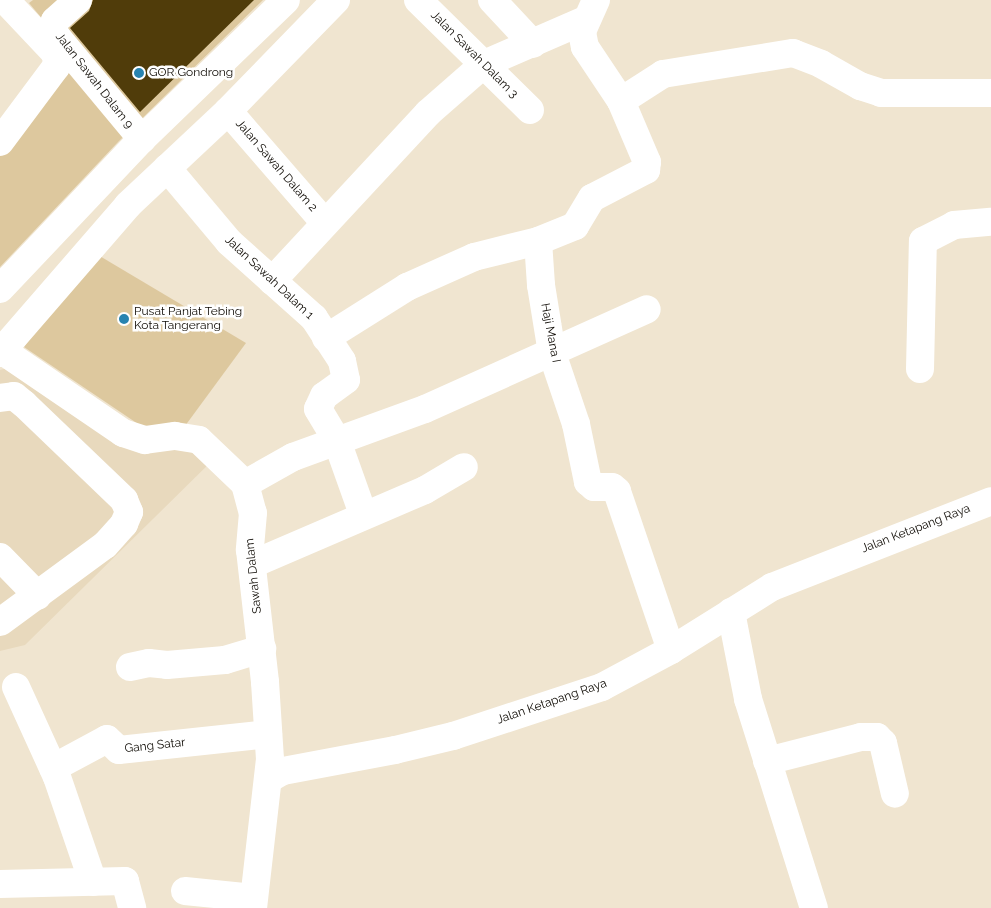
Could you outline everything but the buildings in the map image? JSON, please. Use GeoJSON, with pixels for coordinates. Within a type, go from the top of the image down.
{"type":"FeatureCollection","features":[{"type":"Feature","properties":{"kind":"street","name":"Jalan Sawah Dalam 9"},"geometry":{"type":"LineString","coordinates":[[78,0],[55,21],[52,28],[57,37],[142,139]]}},
{"type":"Feature","properties":{"kind":"street"},"geometry":{"type":"LineString","coordinates":[[0,289],[142,139],[286,0]]}},
{"type":"Feature","properties":{"kind":"street"},"geometry":{"type":"LineString","coordinates":[[336,0],[228,111],[128,205],[1,351],[123,433],[145,440],[175,436],[199,440],[245,484],[293,457],[425,409],[648,309]]}},
{"type":"Feature","properties":{"kind":"street","name":"Jalan Sawah Dalam 3"},"geometry":{"type":"LineString","coordinates":[[418,0],[530,110]]}},
{"type":"Feature","properties":{"kind":"street"},"geometry":{"type":"LineString","coordinates":[[492,0],[533,44]]}},
{"type":"Feature","properties":{"kind":"street"},"geometry":{"type":"LineString","coordinates":[[0,142],[56,67],[55,52],[13,7]]}},
{"type":"Feature","properties":{"kind":"street"},"geometry":{"type":"LineString","coordinates":[[272,281],[324,222],[428,113],[484,64],[533,44],[590,10]]}},
{"type":"Feature","properties":{"kind":"street"},"geometry":{"type":"LineString","coordinates":[[326,338],[407,287],[474,257],[538,241],[575,226],[592,198],[646,170],[647,162],[621,100],[585,47],[582,32],[590,10]]}},
{"type":"Feature","properties":{"kind":"street"},"geometry":{"type":"LineString","coordinates":[[621,100],[663,74],[793,54],[821,64],[860,86],[881,92],[991,93]]}},
{"type":"Feature","properties":{"kind":"street","name":"Jalan Sawah Dalam 2"},"geometry":{"type":"LineString","coordinates":[[228,111],[324,222]]}},
{"type":"Feature","properties":{"kind":"street","name":"Jalan Sawah Dalam 1"},"geometry":{"type":"LineString","coordinates":[[166,168],[229,242],[314,318],[347,374],[343,384],[318,404],[318,409],[337,441]]}},
{"type":"Feature","properties":{"kind":"street"},"geometry":{"type":"LineString","coordinates":[[920,369],[923,241],[954,225],[991,222]]}},
{"type":"Feature","properties":{"kind":"street","name":"Haji Mana I"},"geometry":{"type":"LineString","coordinates":[[538,241],[541,285],[552,353],[576,424],[588,482],[594,487],[612,488],[616,491],[671,650]]}},
{"type":"Feature","properties":{"kind":"street"},"geometry":{"type":"LineString","coordinates":[[34,251],[64,278]]}},
{"type":"Feature","properties":{"kind":"street"},"geometry":{"type":"LineString","coordinates":[[0,398],[14,396],[24,404],[124,500],[129,512],[124,524],[105,545],[38,596],[0,622]]}},
{"type":"Feature","properties":{"kind":"street"},"geometry":{"type":"LineString","coordinates":[[337,441],[363,514]]}},
{"type":"Feature","properties":{"kind":"street"},"geometry":{"type":"LineString","coordinates":[[253,564],[363,514],[425,490],[464,467]]}},
{"type":"Feature","properties":{"kind":"street","name":"Sawah Dalam"},"geometry":{"type":"LineString","coordinates":[[245,484],[253,513],[250,550],[262,649],[269,779]]}},
{"type":"Feature","properties":{"kind":"street","name":"Jalan Ketapang Raya"},"geometry":{"type":"LineString","coordinates":[[269,779],[283,770],[395,750],[535,710],[602,687],[671,650],[772,587],[810,570],[991,501]]}},
{"type":"Feature","properties":{"kind":"street"},"geometry":{"type":"LineString","coordinates":[[0,557],[38,596]]}},
{"type":"Feature","properties":{"kind":"street"},"geometry":{"type":"LineString","coordinates":[[731,612],[748,699],[814,908]]}},
{"type":"Feature","properties":{"kind":"street"},"geometry":{"type":"LineString","coordinates":[[130,667],[149,663],[225,660],[262,649]]}},
{"type":"Feature","properties":{"kind":"street"},"geometry":{"type":"LineString","coordinates":[[16,687],[53,768],[93,882]]}},
{"type":"Feature","properties":{"kind":"street","name":"Gang Satar"},"geometry":{"type":"LineString","coordinates":[[53,768],[107,739],[118,750],[268,734]]}},
{"type":"Feature","properties":{"kind":"street"},"geometry":{"type":"LineString","coordinates":[[767,761],[861,737],[876,737],[883,743],[895,794]]}},
{"type":"Feature","properties":{"kind":"street"},"geometry":{"type":"LineString","coordinates":[[185,890],[253,903],[269,779]]}},
{"type":"Feature","properties":{"kind":"street"},"geometry":{"type":"LineString","coordinates":[[0,884],[125,881],[132,908]]}},
{"type":"Feature","properties":{"kind":"shaded area"},"geometry":{"type":"Polygon","coordinates":[[[33,0],[263,0],[119,141],[0,267],[0,141],[71,53],[29,3],[33,0]]]}},
{"type":"Feature","properties":{"kind":"shaded area","name":"Pusat Panjat Tebing Kota Tangerang"},"geometry":{"type":"Polygon","coordinates":[[[98,255],[246,343],[185,426],[147,430],[24,347],[59,294],[98,255]]]}},
{"type":"Feature","properties":{"kind":"shaded area"},"geometry":{"type":"Polygon","coordinates":[[[9,368],[143,447],[189,443],[218,455],[25,645],[0,651],[0,370],[9,368]]]}},
{"type":"Feature","properties":{"kind":"place","name":"GOR Gondrong"},"geometry":{"type":"Point","coordinates":[139,73]}},
{"type":"Feature","properties":{"kind":"place","name":"Pusat Panjat Tebing Kota Tangerang"},"geometry":{"type":"Point","coordinates":[124,319]}}]}
